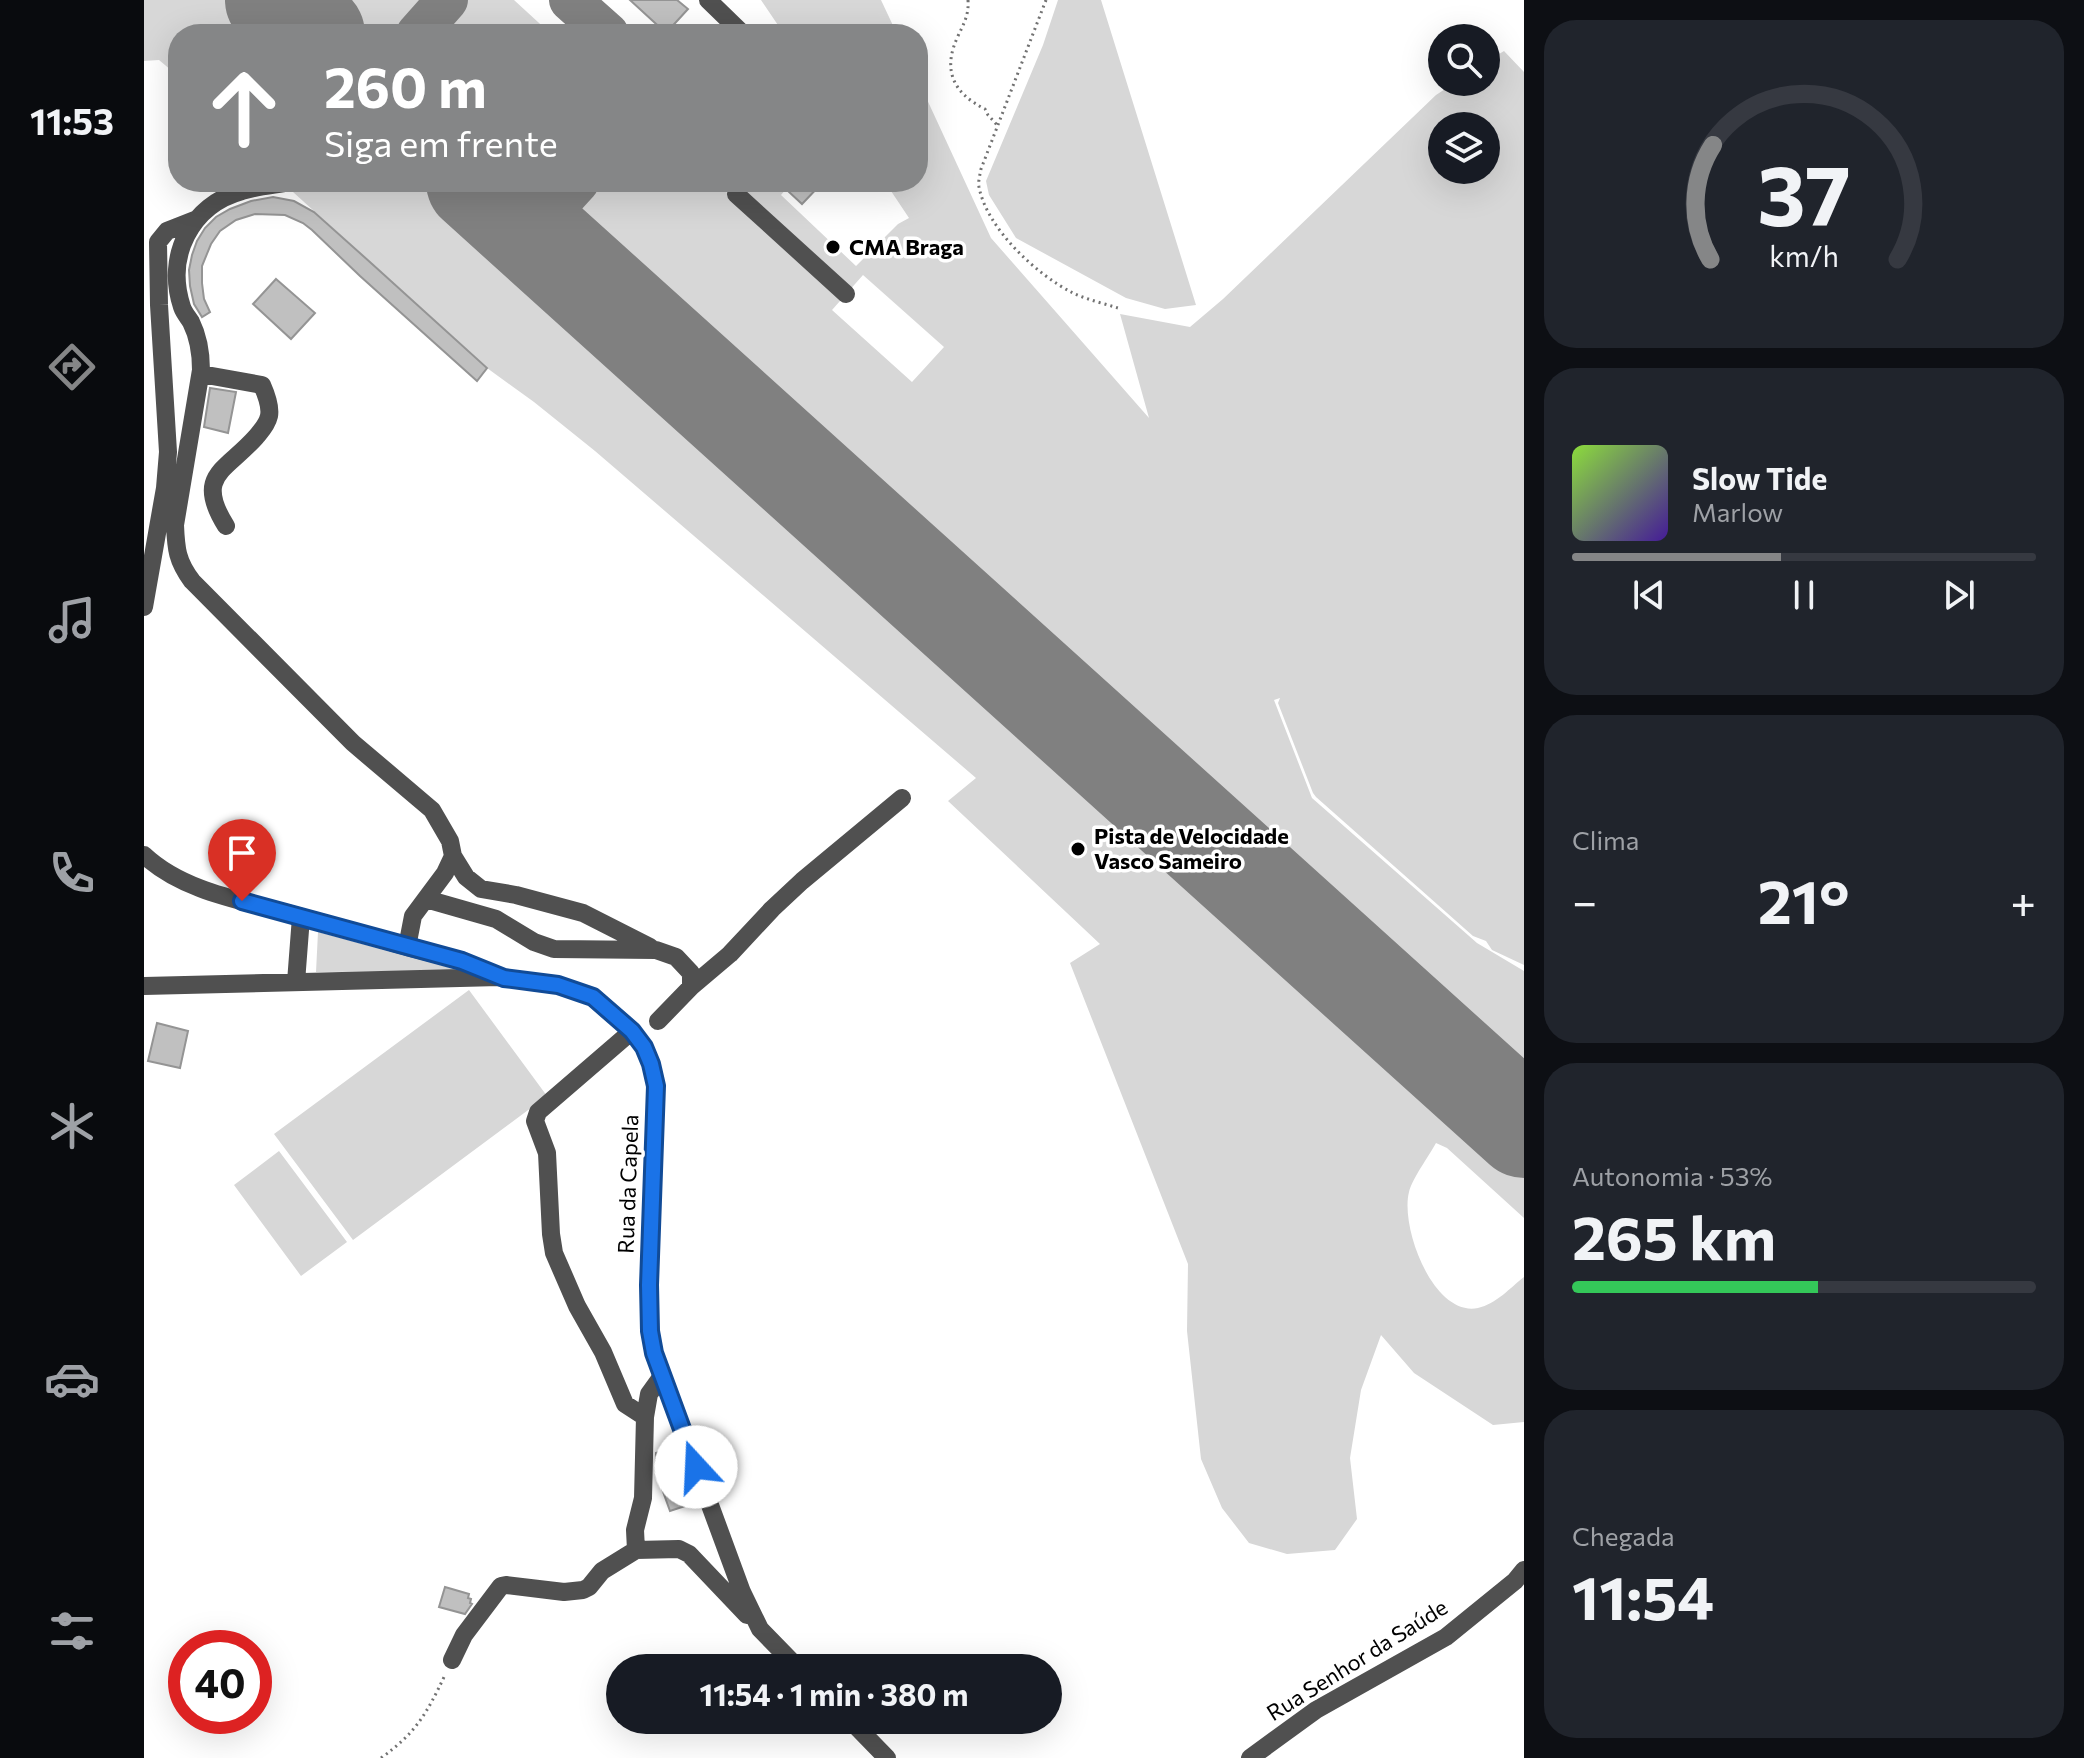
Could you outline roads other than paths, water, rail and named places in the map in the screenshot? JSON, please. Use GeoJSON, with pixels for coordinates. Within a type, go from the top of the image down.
{"type":"FeatureCollection","features":[{"type":"Feature","properties":{"kind":"street"},"geometry":{"type":"LineString","coordinates":[[708,0],[733,24]]}},
{"type":"Feature","properties":{"kind":"street"},"geometry":{"type":"LineString","coordinates":[[239,192],[206,208],[186,232],[180,248],[177,280],[183,310],[191,322],[201,351],[201,374],[175,525],[181,566],[192,581],[353,743],[432,810],[466,877],[481,889],[583,913],[676,957],[691,973],[691,987]]}},
{"type":"Feature","properties":{"kind":"street"},"geometry":{"type":"LineString","coordinates":[[736,194],[846,294]]}},
{"type":"Feature","properties":{"kind":"street"},"geometry":{"type":"LineString","coordinates":[[144,607],[165,488],[168,452],[158,242],[167,231],[195,220]]}},
{"type":"Feature","properties":{"kind":"street"},"geometry":{"type":"LineString","coordinates":[[201,374],[262,385],[268,399],[270,414],[264,428],[215,478],[212,491],[214,507],[226,526]]}},
{"type":"Feature","properties":{"kind":"street"},"geometry":{"type":"LineString","coordinates":[[658,1021],[802,881],[902,798]]}},
{"type":"Feature","properties":{"kind":"street"},"geometry":{"type":"LineString","coordinates":[[144,855],[158,868],[187,883],[462,961],[504,978]]}},
{"type":"Feature","properties":{"kind":"street"},"geometry":{"type":"LineString","coordinates":[[407,947],[413,916],[445,873],[453,856]]}},
{"type":"Feature","properties":{"kind":"street"},"geometry":{"type":"LineString","coordinates":[[426,899],[496,919],[534,942],[554,949],[656,950]]}},
{"type":"Feature","properties":{"kind":"street"},"geometry":{"type":"LineString","coordinates":[[296,982],[301,917]]}},
{"type":"Feature","properties":{"kind":"street","name":"Rua da Capela"},"geometry":{"type":"LineString","coordinates":[[144,986],[504,978],[558,985],[593,997],[632,1031],[644,1047],[656,1086],[649,1285],[654,1353],[742,1592],[760,1629],[784,1654]]}},
{"type":"Feature","properties":{"kind":"street"},"geometry":{"type":"LineString","coordinates":[[632,1031],[538,1112],[535,1121],[547,1153],[551,1234],[562,1275],[603,1352],[625,1404],[645,1417]]}},
{"type":"Feature","properties":{"kind":"street"},"geometry":{"type":"LineString","coordinates":[[636,1550],[635,1530],[643,1498],[645,1417],[649,1394],[662,1376]]}},
{"type":"Feature","properties":{"kind":"street"},"geometry":{"type":"LineString","coordinates":[[452,1660],[464,1635],[501,1586],[564,1592],[583,1590],[602,1571],[636,1550],[679,1549],[689,1554],[760,1629]]}},
{"type":"Feature","properties":{"kind":"street","name":"Rua Senhor da Saúde"},"geometry":{"type":"LineString","coordinates":[[1250,1758],[1316,1710],[1446,1637],[1515,1581],[1524,1570]]}},
{"type":"Feature","properties":{"kind":"street"},"geometry":{"type":"LineString","coordinates":[[864,1734],[887,1758]]}},
{"type":"Feature","properties":{"kind":"place","name":"CMA Braga"},"geometry":{"type":"Point","coordinates":[833,247]}},
{"type":"Feature","properties":{"kind":"place","name":"Pista de Velocidade Vasco Sameiro"},"geometry":{"type":"Point","coordinates":[1078,849]}}]}
